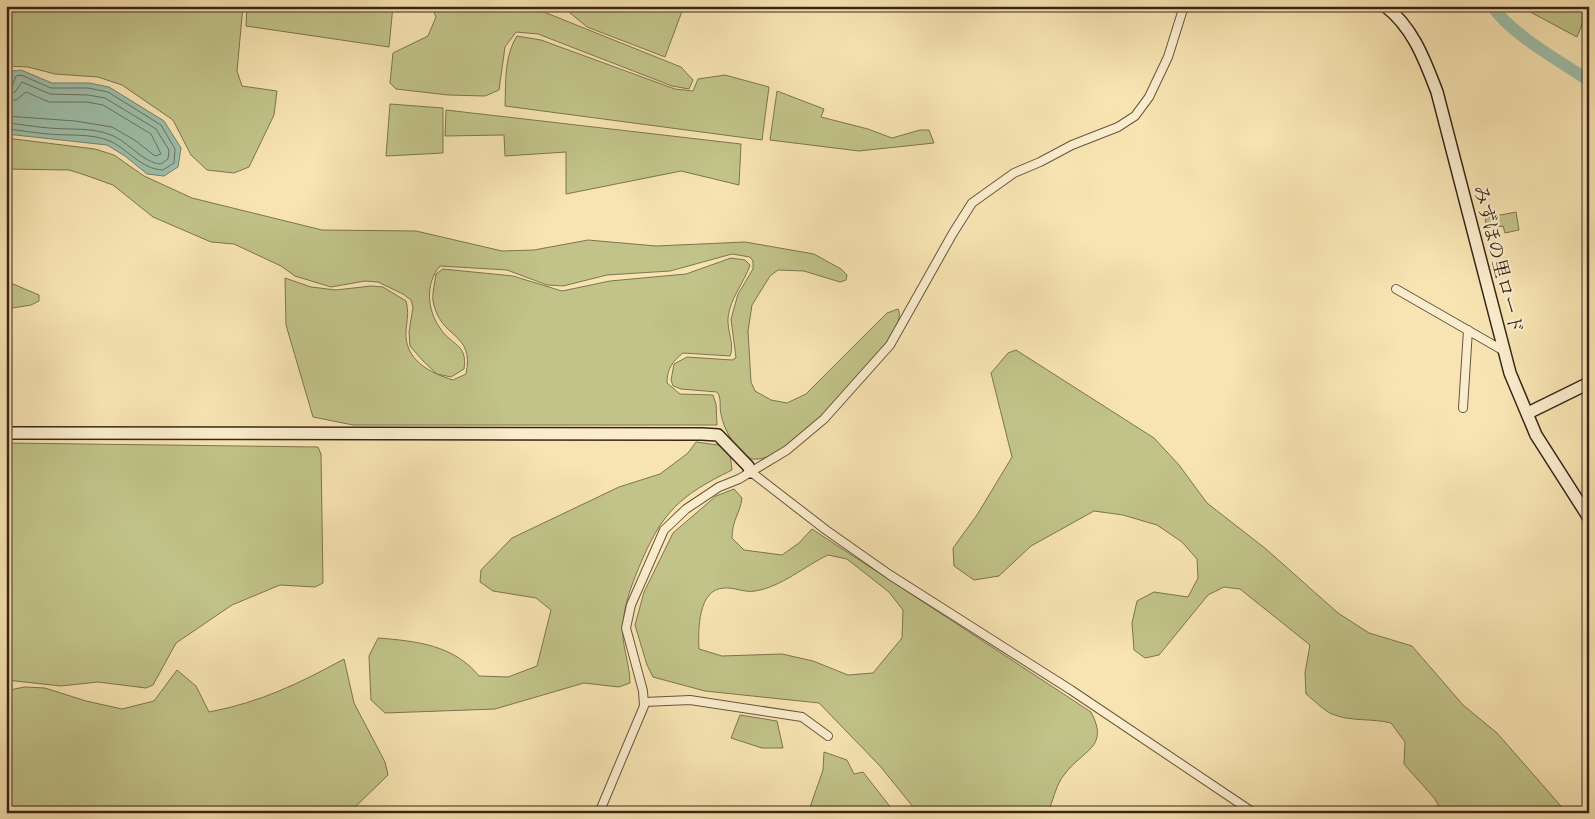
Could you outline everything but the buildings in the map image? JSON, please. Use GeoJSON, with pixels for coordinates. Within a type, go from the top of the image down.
{"type":"FeatureCollection","features":[{"type":"Feature","properties":{"kind":"street"},"geometry":{"type":"LineString","coordinates":[[599,813],[644,706],[626,628],[631,605],[648,562],[664,530],[686,509],[719,487],[751,472],[803,439],[824,420],[890,346],[953,233],[972,204],[1014,173],[1072,145],[1118,127],[1135,116],[1149,97],[1168,57],[1184,6]]}},
{"type":"Feature","properties":{"kind":"street","name":"みずほの里ロード"},"geometry":{"type":"LineString","coordinates":[[1385,6],[1400,19],[1410,33],[1424,58],[1437,92],[1510,373],[1536,435],[1589,518]]}},
{"type":"Feature","properties":{"kind":"street"},"geometry":{"type":"LineString","coordinates":[[1396,289],[1504,351]]}},
{"type":"Feature","properties":{"kind":"street"},"geometry":{"type":"LineString","coordinates":[[1463,408],[1468,330]]}},
{"type":"Feature","properties":{"kind":"street"},"geometry":{"type":"LineString","coordinates":[[1528,413],[1589,383]]}},
{"type":"Feature","properties":{"kind":"street"},"geometry":{"type":"LineString","coordinates":[[6,434],[718,435],[748,466],[751,472],[826,530],[890,575],[1071,690],[1254,813]]}},
{"type":"Feature","properties":{"kind":"street"},"geometry":{"type":"LineString","coordinates":[[644,702],[690,700],[802,717],[828,736]]}},
{"type":"Feature","properties":{"kind":"green space"},"geometry":{"type":"Polygon","coordinates":[[[6,6],[243,6],[237,71],[242,86],[277,91],[274,115],[249,167],[234,173],[207,170],[191,155],[173,120],[122,85],[98,77],[55,74],[28,67],[6,66],[6,6]]]}},
{"type":"Feature","properties":{"kind":"green space"},"geometry":{"type":"Polygon","coordinates":[[[247,6],[393,6],[389,47],[246,26],[247,6]]]}},
{"type":"Feature","properties":{"kind":"green space"},"geometry":{"type":"Polygon","coordinates":[[[431,6],[529,6],[681,67],[693,80],[689,89],[672,86],[538,34],[516,32],[505,47],[499,90],[485,96],[448,95],[396,89],[390,83],[393,53],[428,36],[436,17],[431,6]]]}},
{"type":"Feature","properties":{"kind":"green space"},"geometry":{"type":"Polygon","coordinates":[[[572,6],[684,6],[665,57],[587,27],[570,13],[572,6]]]}},
{"type":"Feature","properties":{"kind":"green space"},"geometry":{"type":"Polygon","coordinates":[[[1519,6],[1589,6],[1589,7],[1577,37],[1519,6]]]}},
{"type":"Feature","properties":{"kind":"green space"},"geometry":{"type":"Polygon","coordinates":[[[1589,22],[1589,48],[1583,44],[1584,31],[1589,22]]]}},
{"type":"Feature","properties":{"kind":"green space"},"geometry":{"type":"Polygon","coordinates":[[[517,36],[541,40],[675,89],[693,91],[698,79],[725,75],[769,87],[762,140],[505,106],[508,61],[517,36]]]}},
{"type":"Feature","properties":{"kind":"green space"},"geometry":{"type":"Polygon","coordinates":[[[777,91],[824,109],[821,117],[868,129],[892,138],[920,130],[929,130],[934,143],[859,151],[770,140],[777,91]]]}},
{"type":"Feature","properties":{"kind":"green space"},"geometry":{"type":"Polygon","coordinates":[[[390,104],[443,108],[443,153],[386,156],[390,104]]]}},
{"type":"Feature","properties":{"kind":"green space"},"geometry":{"type":"Polygon","coordinates":[[[446,110],[741,144],[739,185],[681,171],[566,194],[566,152],[505,156],[504,135],[445,136],[446,110]]]}},
{"type":"Feature","properties":{"kind":"green space"},"geometry":{"type":"Polygon","coordinates":[[[6,138],[95,149],[114,155],[144,176],[192,198],[322,230],[416,231],[502,251],[534,250],[588,240],[656,246],[745,242],[814,254],[841,269],[847,275],[846,280],[840,282],[804,271],[778,270],[770,276],[752,305],[748,331],[751,382],[755,391],[771,400],[787,403],[806,394],[887,313],[898,309],[898,321],[889,339],[873,360],[810,426],[780,451],[759,459],[751,459],[740,451],[728,433],[720,411],[717,392],[681,389],[673,386],[671,380],[674,364],[687,357],[732,360],[736,358],[731,319],[738,294],[753,269],[753,261],[750,257],[732,254],[670,271],[607,275],[563,286],[547,285],[507,270],[440,266],[435,273],[430,288],[432,313],[444,334],[461,349],[465,361],[464,369],[451,377],[437,374],[410,346],[409,332],[413,307],[411,300],[403,294],[378,282],[365,281],[331,287],[295,276],[281,266],[234,244],[211,242],[153,217],[113,185],[85,175],[69,170],[6,169],[6,138]]]}},
{"type":"Feature","properties":{"kind":"green space"},"geometry":{"type":"Polygon","coordinates":[[[1516,212],[1519,230],[1505,233],[1503,226],[1487,229],[1485,218],[1516,212]]]}},
{"type":"Feature","properties":{"kind":"green space"},"geometry":{"type":"Polygon","coordinates":[[[731,258],[745,260],[750,265],[729,311],[728,323],[732,347],[730,356],[683,353],[671,366],[667,378],[667,383],[680,394],[713,395],[716,404],[717,425],[353,425],[313,417],[286,325],[285,278],[311,287],[336,290],[371,286],[383,287],[406,301],[408,312],[407,341],[409,350],[414,357],[427,369],[453,380],[466,374],[467,360],[466,350],[461,342],[442,323],[433,301],[436,274],[443,269],[513,276],[562,291],[610,281],[686,274],[731,258]]]}},
{"type":"Feature","properties":{"kind":"green space"},"geometry":{"type":"Polygon","coordinates":[[[6,281],[39,295],[39,301],[31,305],[6,309],[6,281]]]}},
{"type":"Feature","properties":{"kind":"green space"},"geometry":{"type":"Polygon","coordinates":[[[1016,350],[1154,438],[1179,465],[1207,503],[1266,549],[1338,613],[1369,633],[1412,646],[1463,705],[1497,733],[1567,813],[1442,813],[1435,799],[1404,764],[1405,742],[1391,723],[1354,719],[1332,714],[1306,694],[1305,673],[1310,645],[1240,589],[1224,587],[1208,595],[1159,655],[1145,658],[1134,650],[1132,623],[1137,601],[1154,592],[1188,597],[1198,578],[1197,559],[1182,542],[1157,525],[1123,515],[1094,511],[1031,546],[999,576],[974,580],[954,566],[953,548],[977,515],[1012,457],[991,373],[1008,353],[1016,350]]]}},
{"type":"Feature","properties":{"kind":"green space"},"geometry":{"type":"Polygon","coordinates":[[[696,442],[718,445],[730,453],[732,470],[698,488],[674,508],[647,548],[626,603],[624,618],[623,640],[630,683],[619,687],[584,683],[495,709],[385,713],[371,700],[369,656],[378,638],[433,646],[458,657],[479,676],[508,677],[537,666],[551,610],[536,598],[493,591],[480,582],[481,570],[512,538],[619,487],[660,474],[688,453],[696,442]]]}},
{"type":"Feature","properties":{"kind":"green space"},"geometry":{"type":"Polygon","coordinates":[[[6,443],[318,447],[321,454],[323,583],[315,587],[280,585],[232,605],[176,643],[153,685],[146,688],[98,682],[61,686],[6,680],[6,443]]]}},
{"type":"Feature","properties":{"kind":"green space"},"geometry":{"type":"Polygon","coordinates":[[[734,489],[742,498],[733,526],[732,538],[744,550],[782,555],[799,543],[812,529],[1091,712],[1096,724],[1096,741],[1062,778],[1050,807],[1052,813],[918,813],[880,766],[819,703],[705,691],[653,677],[647,665],[635,625],[644,592],[673,533],[716,496],[734,489]],[[828,555],[783,581],[765,589],[743,591],[724,588],[715,590],[709,595],[701,612],[699,649],[722,656],[782,654],[813,661],[848,675],[873,673],[902,638],[903,610],[889,592],[847,559],[828,555]]]}},
{"type":"Feature","properties":{"kind":"green space"},"geometry":{"type":"Polygon","coordinates":[[[344,659],[354,703],[385,762],[388,775],[349,813],[6,813],[6,695],[14,689],[25,687],[45,688],[86,701],[122,709],[154,701],[177,670],[196,686],[209,712],[246,703],[279,691],[344,659]]]}},
{"type":"Feature","properties":{"kind":"green space"},"geometry":{"type":"Polygon","coordinates":[[[740,715],[777,721],[783,748],[762,748],[731,738],[740,715]]]}},
{"type":"Feature","properties":{"kind":"green space"},"geometry":{"type":"Polygon","coordinates":[[[824,752],[847,760],[854,774],[863,772],[895,813],[808,813],[823,770],[824,752]]]}},
{"type":"Feature","properties":{"kind":"water"},"geometry":{"type":"Polygon","coordinates":[[[21,70],[52,83],[89,83],[109,87],[164,121],[181,148],[178,167],[164,176],[147,174],[125,156],[107,145],[6,134],[6,90],[12,71],[21,70]]]}},
{"type":"Feature","properties":{"kind":"waterway"},"geometry":{"type":"LineString","coordinates":[[1492,6],[1501,17],[1524,37],[1589,81]]}}]}
